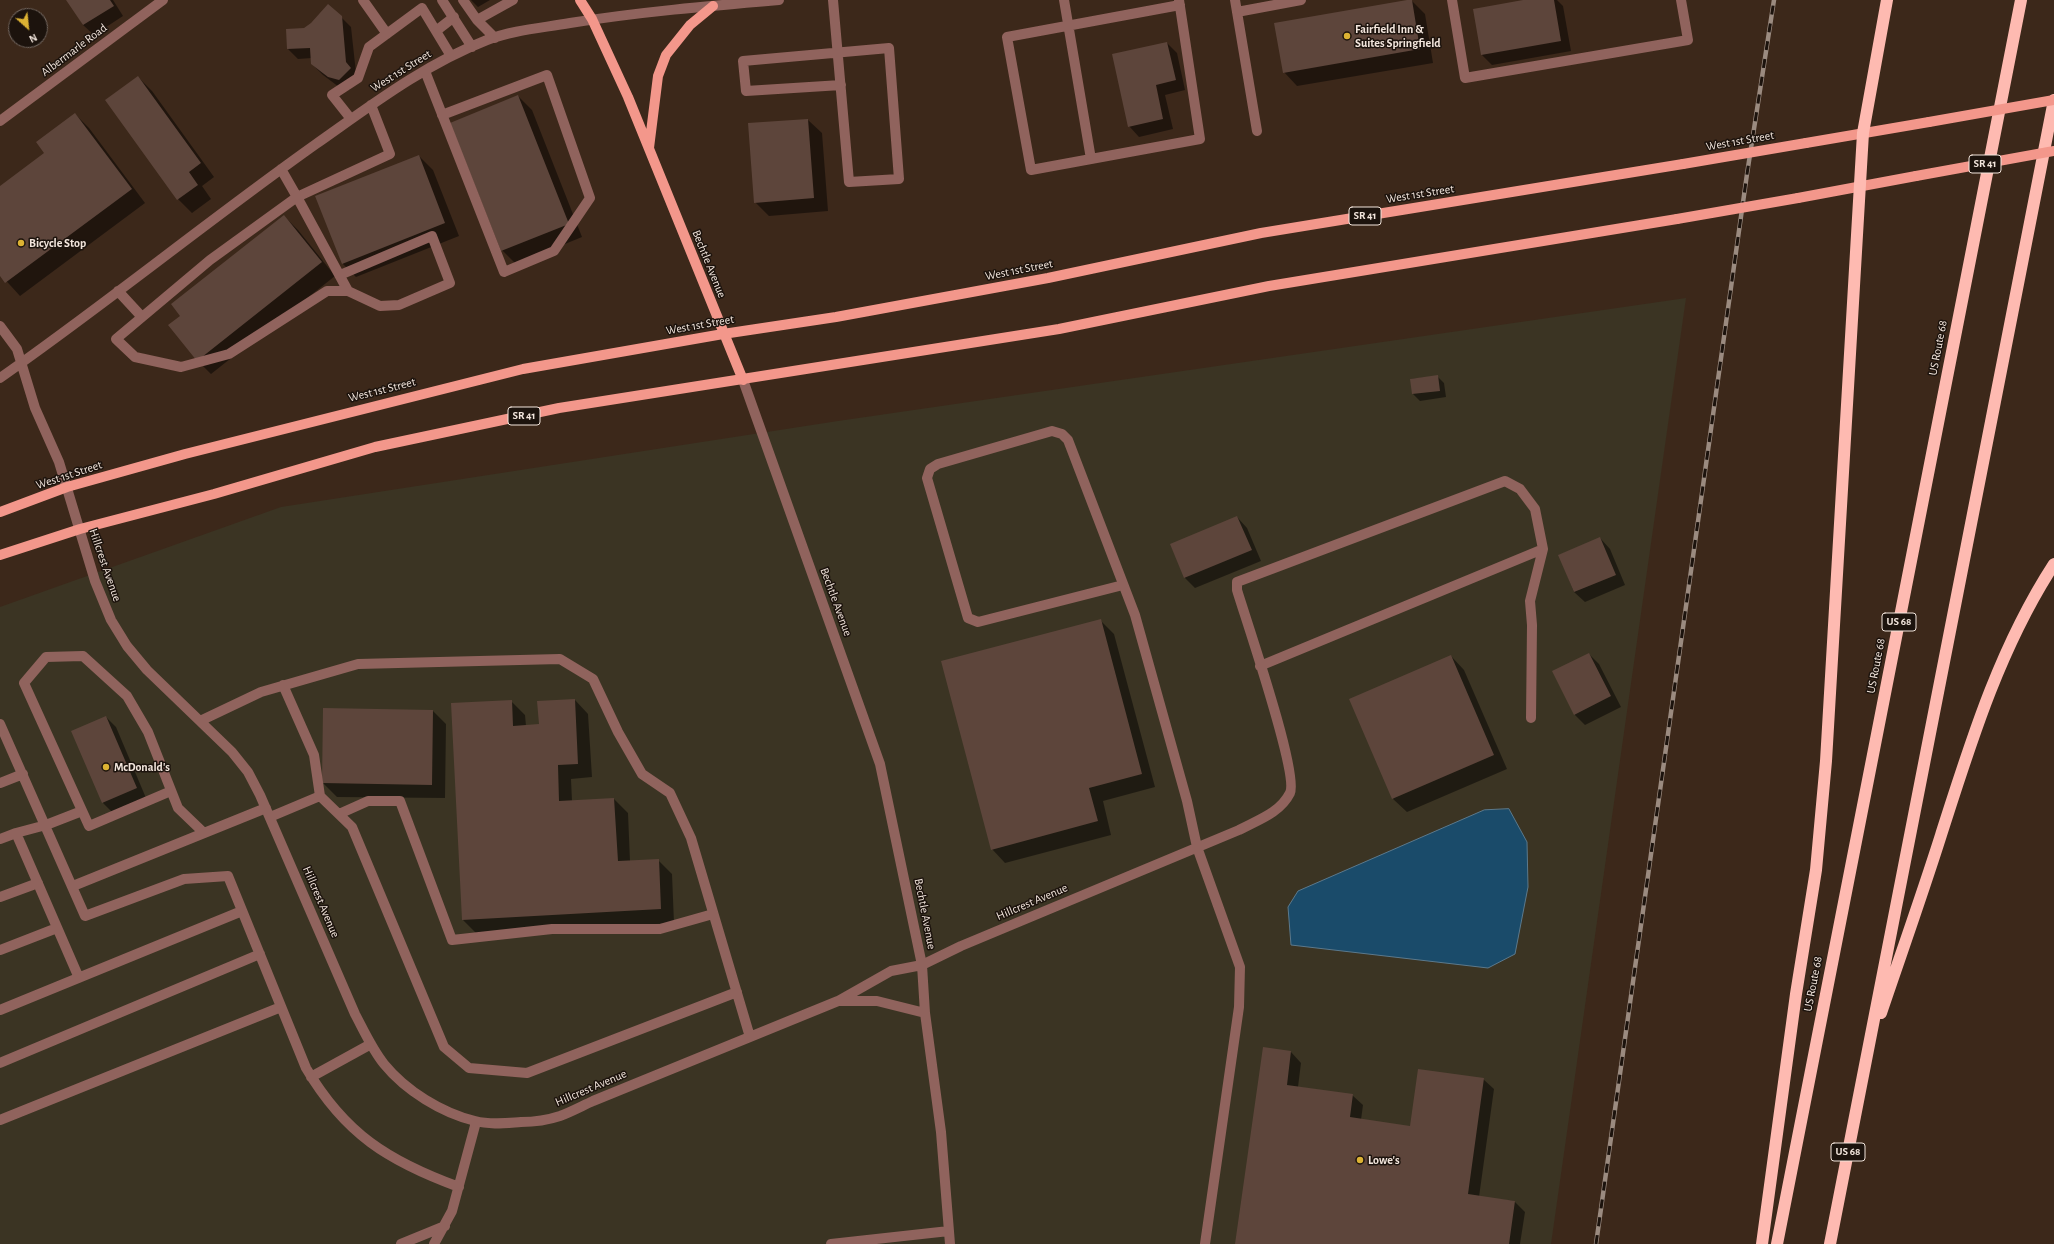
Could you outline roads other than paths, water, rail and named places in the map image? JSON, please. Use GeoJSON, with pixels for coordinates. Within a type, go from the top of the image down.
{"type":"FeatureCollection","features":[{"type":"Feature","properties":{"kind":"highway"},"geometry":{"type":"LineString","coordinates":[[1762,1244],[1796,994],[1816,870],[1825,768],[1863,133],[1887,0]]}},
{"type":"Feature","properties":{"kind":"highway","name":"US Route 68"},"geometry":{"type":"LineString","coordinates":[[1777,1244],[2021,0]]}},
{"type":"Feature","properties":{"kind":"highway","name":"US 68"},"geometry":{"type":"LineString","coordinates":[[1830,1244],[2054,100]]}},
{"type":"Feature","properties":{"kind":"highway"},"geometry":{"type":"LineString","coordinates":[[1866,1060],[1972,737],[1998,670],[2017,630],[2054,564]]}},
{"type":"Feature","properties":{"kind":"main road","name":"Bechtle Avenue"},"geometry":{"type":"LineString","coordinates":[[580,0],[592,19],[628,97],[742,380]]}},
{"type":"Feature","properties":{"kind":"main road"},"geometry":{"type":"LineString","coordinates":[[649,148],[655,115],[658,76],[666,55],[690,25],[713,6]]}},
{"type":"Feature","properties":{"kind":"main road","name":"West 1st Street"},"geometry":{"type":"LineString","coordinates":[[0,512],[67,487],[192,452],[523,369],[723,334],[836,317],[1032,281],[1261,232],[1683,164],[2054,100]]}},
{"type":"Feature","properties":{"kind":"main road","name":"SR 41"},"geometry":{"type":"LineString","coordinates":[[0,555],[80,529],[214,494],[375,447],[558,408],[1059,329],[1269,286],[1677,219],[2054,151]]}},
{"type":"Feature","properties":{"kind":"street","name":"Albermarle Road"},"geometry":{"type":"LineString","coordinates":[[0,121],[163,0]]}},
{"type":"Feature","properties":{"kind":"street"},"geometry":{"type":"LineString","coordinates":[[363,0],[387,34]]}},
{"type":"Feature","properties":{"kind":"street"},"geometry":{"type":"LineString","coordinates":[[442,0],[472,47]]}},
{"type":"Feature","properties":{"kind":"street"},"geometry":{"type":"LineString","coordinates":[[463,0],[477,20],[495,38]]}},
{"type":"Feature","properties":{"kind":"street"},"geometry":{"type":"LineString","coordinates":[[477,20],[513,0]]}},
{"type":"Feature","properties":{"kind":"street","name":"West 1st Street"},"geometry":{"type":"LineString","coordinates":[[0,378],[281,168],[371,105],[451,56],[495,38],[521,31],[592,19],[779,0]]}},
{"type":"Feature","properties":{"kind":"street"},"geometry":{"type":"LineString","coordinates":[[833,0],[838,53],[841,85],[849,182],[899,179],[889,48],[838,53],[743,61],[746,91],[841,85]]}},
{"type":"Feature","properties":{"kind":"street"},"geometry":{"type":"LineString","coordinates":[[1064,0],[1091,159]]}},
{"type":"Feature","properties":{"kind":"street"},"geometry":{"type":"LineString","coordinates":[[1235,0],[1257,131]]}},
{"type":"Feature","properties":{"kind":"street"},"geometry":{"type":"LineString","coordinates":[[1237,12],[1301,0]]}},
{"type":"Feature","properties":{"kind":"street"},"geometry":{"type":"LineString","coordinates":[[1452,0],[1465,78],[1688,40],[1681,0]]}},
{"type":"Feature","properties":{"kind":"street"},"geometry":{"type":"LineString","coordinates":[[1179,2],[1200,139],[1031,170],[1007,37],[1068,26],[1179,2]]}},
{"type":"Feature","properties":{"kind":"street"},"geometry":{"type":"LineString","coordinates":[[351,119],[332,95],[358,78],[368,47],[422,8],[451,56]]}},
{"type":"Feature","properties":{"kind":"street"},"geometry":{"type":"LineString","coordinates":[[436,31],[454,17]]}},
{"type":"Feature","properties":{"kind":"street"},"geometry":{"type":"LineString","coordinates":[[425,71],[442,115],[504,272],[554,251],[590,198],[547,75],[442,115]]}},
{"type":"Feature","properties":{"kind":"street"},"geometry":{"type":"LineString","coordinates":[[340,275],[432,236],[450,282],[399,305],[380,306],[348,291],[327,291],[229,354],[181,367],[135,357],[116,340],[210,260],[297,197],[390,154],[371,105]]}},
{"type":"Feature","properties":{"kind":"street"},"geometry":{"type":"LineString","coordinates":[[281,168],[348,291]]}},
{"type":"Feature","properties":{"kind":"street"},"geometry":{"type":"LineString","coordinates":[[118,290],[142,317]]}},
{"type":"Feature","properties":{"kind":"street","name":"Hillcrest Avenue"},"geometry":{"type":"LineString","coordinates":[[0,326],[17,349],[35,408],[59,462],[80,529],[94,581],[111,620],[126,646],[147,670],[232,752],[248,772],[268,813],[355,1014],[371,1044],[384,1064],[404,1084],[429,1101],[455,1115],[476,1122],[500,1124],[530,1122],[559,1116],[838,1001],[891,971],[922,965],[961,946],[1240,830],[1281,807],[1291,791],[1290,772],[1282,737],[1237,590],[1237,582],[1505,481],[1520,489],[1535,509],[1543,549]]}},
{"type":"Feature","properties":{"kind":"street","name":"Bechtle Avenue"},"geometry":{"type":"LineString","coordinates":[[742,380],[880,764],[922,965],[925,1013],[940,1132],[950,1244]]}},
{"type":"Feature","properties":{"kind":"street"},"geometry":{"type":"LineString","coordinates":[[1123,585],[978,622],[968,618],[927,478],[930,470],[938,464],[1052,431],[1062,434],[1068,440],[1123,585],[1137,623],[1187,801],[1197,847],[1240,967],[1239,1007],[1205,1244]]}},
{"type":"Feature","properties":{"kind":"street"},"geometry":{"type":"LineString","coordinates":[[1260,666],[1543,549]]}},
{"type":"Feature","properties":{"kind":"street"},"geometry":{"type":"LineString","coordinates":[[1531,718],[1532,625],[1530,601],[1543,549]]}},
{"type":"Feature","properties":{"kind":"street"},"geometry":{"type":"LineString","coordinates":[[171,791],[89,826],[24,683],[46,657],[83,656],[127,696],[148,732],[178,808],[204,833]]}},
{"type":"Feature","properties":{"kind":"street"},"geometry":{"type":"LineString","coordinates":[[200,721],[261,692],[358,664],[560,659],[593,679],[618,732],[642,774],[670,793],[691,838],[750,1037]]}},
{"type":"Feature","properties":{"kind":"street"},"geometry":{"type":"LineString","coordinates":[[283,685],[314,756],[320,796],[352,827],[444,1047],[470,1068],[527,1073],[737,992]]}},
{"type":"Feature","properties":{"kind":"street"},"geometry":{"type":"LineString","coordinates":[[0,724],[86,916],[184,879],[228,876],[281,1007],[318,1090],[339,1115],[365,1140],[392,1158],[424,1174],[459,1187]]}},
{"type":"Feature","properties":{"kind":"street"},"geometry":{"type":"LineString","coordinates":[[0,783],[23,774]]}},
{"type":"Feature","properties":{"kind":"street"},"geometry":{"type":"LineString","coordinates":[[72,886],[204,833],[320,796]]}},
{"type":"Feature","properties":{"kind":"street"},"geometry":{"type":"LineString","coordinates":[[339,814],[368,801],[400,801],[452,940],[552,929],[660,929],[713,914]]}},
{"type":"Feature","properties":{"kind":"street"},"geometry":{"type":"LineString","coordinates":[[0,839],[46,825],[82,811]]}},
{"type":"Feature","properties":{"kind":"street"},"geometry":{"type":"LineString","coordinates":[[16,833],[78,978]]}},
{"type":"Feature","properties":{"kind":"street"},"geometry":{"type":"LineString","coordinates":[[0,897],[38,883]]}},
{"type":"Feature","properties":{"kind":"street"},"geometry":{"type":"LineString","coordinates":[[0,1010],[242,911]]}},
{"type":"Feature","properties":{"kind":"street"},"geometry":{"type":"LineString","coordinates":[[0,950],[57,928]]}},
{"type":"Feature","properties":{"kind":"street"},"geometry":{"type":"LineString","coordinates":[[0,1063],[260,954]]}},
{"type":"Feature","properties":{"kind":"street","name":"Hillcrest Avenue"},"geometry":{"type":"LineString","coordinates":[[838,1001],[877,1001],[925,1013]]}},
{"type":"Feature","properties":{"kind":"street"},"geometry":{"type":"LineString","coordinates":[[0,1120],[281,1007]]}},
{"type":"Feature","properties":{"kind":"street"},"geometry":{"type":"LineString","coordinates":[[311,1077],[371,1044]]}},
{"type":"Feature","properties":{"kind":"street"},"geometry":{"type":"LineString","coordinates":[[434,1244],[452,1211],[476,1122]]}},
{"type":"Feature","properties":{"kind":"street"},"geometry":{"type":"LineString","coordinates":[[401,1244],[445,1226]]}},
{"type":"Feature","properties":{"kind":"street"},"geometry":{"type":"LineString","coordinates":[[831,1244],[949,1232]]}},
{"type":"Feature","properties":{"kind":"water"},"geometry":{"type":"Polygon","coordinates":[[[1509,809],[1527,842],[1528,887],[1515,954],[1488,968],[1291,945],[1288,907],[1298,891],[1484,810],[1509,809]]]}},
{"type":"Feature","properties":{"kind":"railway"},"geometry":{"type":"LineString","coordinates":[[1596,1244],[1747,174],[1774,0]]}},
{"type":"Feature","properties":{"kind":"place","name":"Fairfield Inn & Suites Springfield"},"geometry":{"type":"Point","coordinates":[1347,36]}},
{"type":"Feature","properties":{"kind":"place","name":"Bicycle Stop"},"geometry":{"type":"Point","coordinates":[21,243]}},
{"type":"Feature","properties":{"kind":"place","name":"McDonald's"},"geometry":{"type":"Point","coordinates":[106,767]}},
{"type":"Feature","properties":{"kind":"place","name":"Lowe's"},"geometry":{"type":"Point","coordinates":[1360,1160]}}]}
